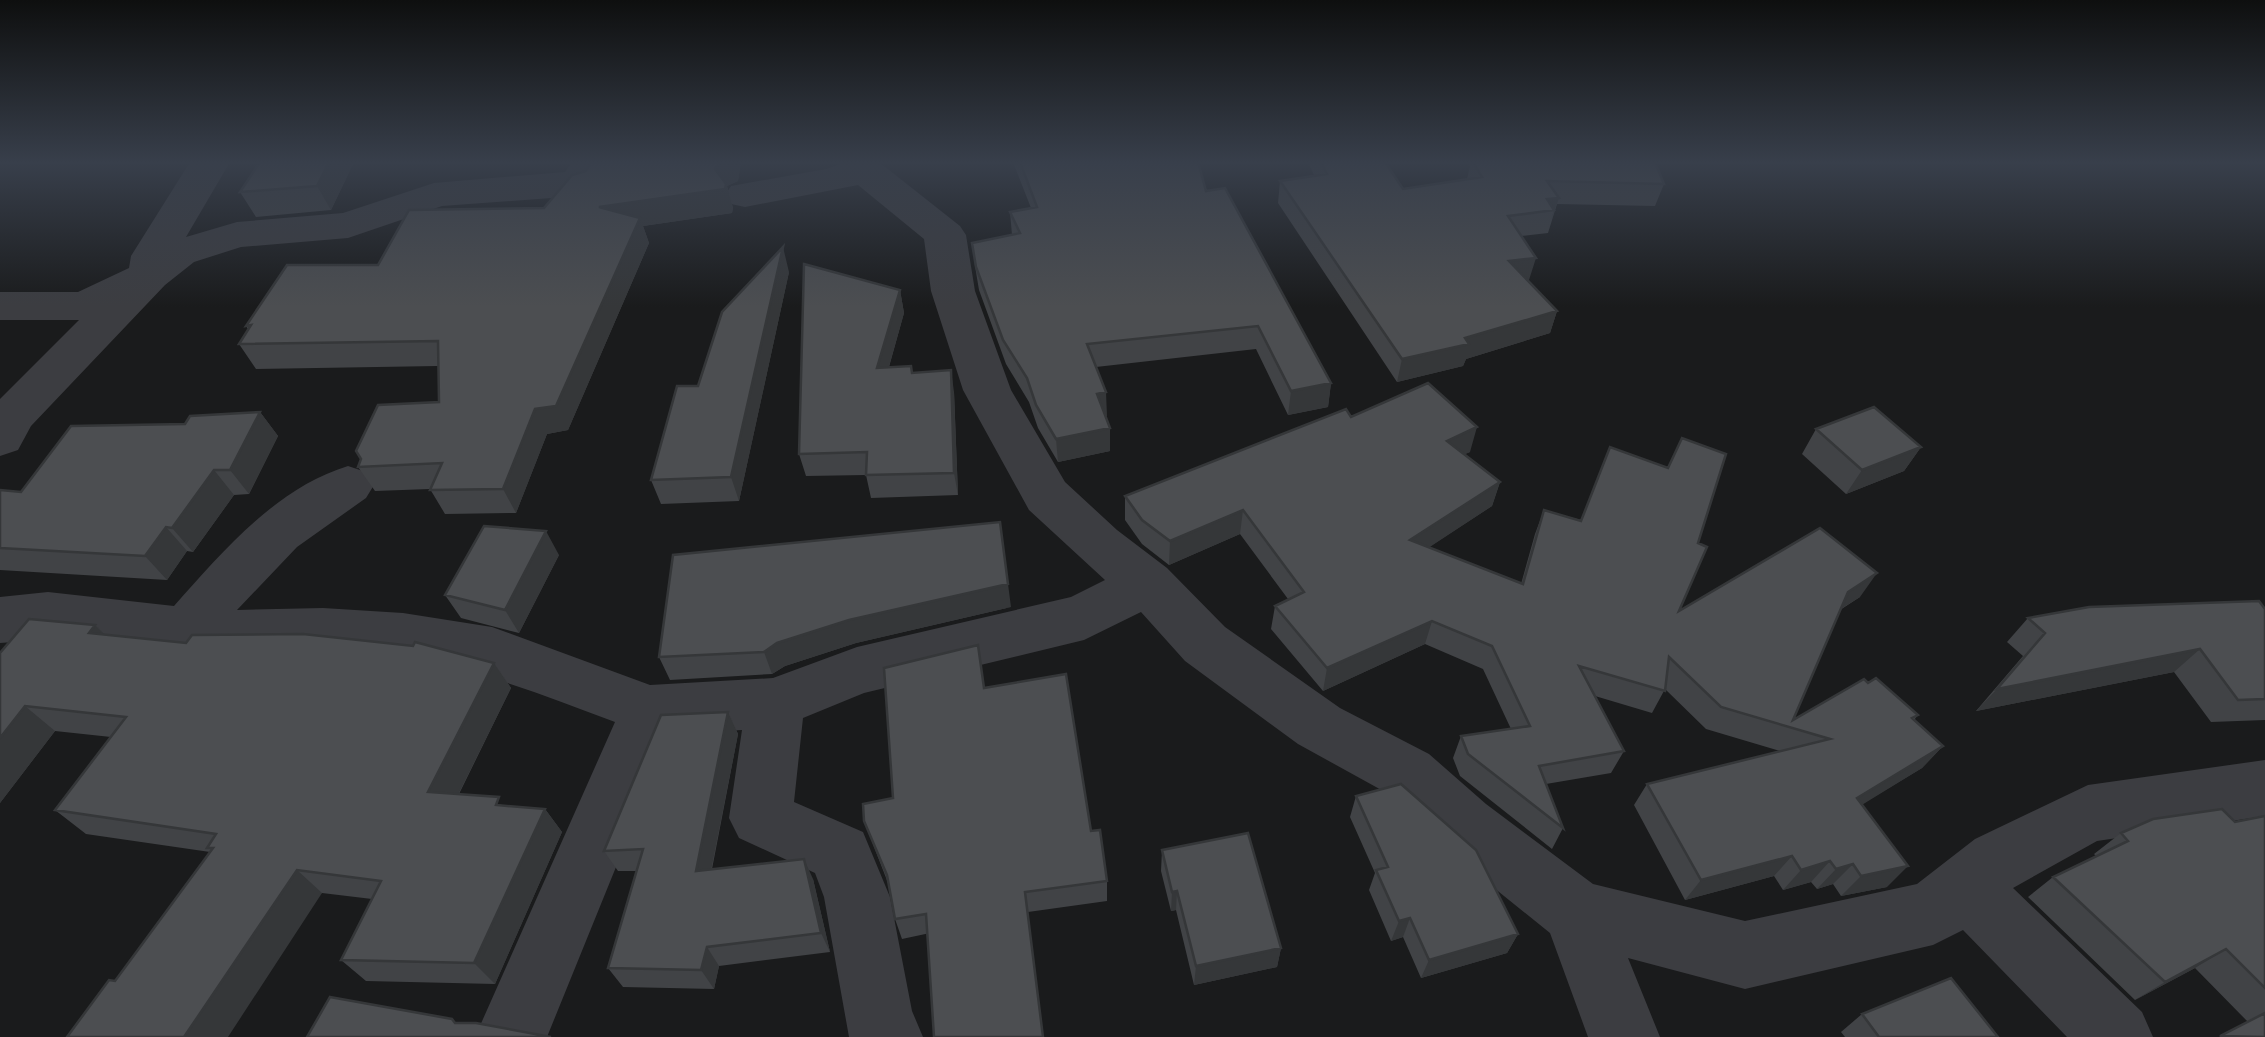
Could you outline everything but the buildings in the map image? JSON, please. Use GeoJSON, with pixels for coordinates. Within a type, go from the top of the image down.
{"type":"FeatureCollection","features":[{"type":"Feature","properties":{"kind":"street"},"geometry":{"type":"LineString","coordinates":[[0,438],[12,416],[150,274],[153,256],[181,210]]}},
{"type":"Feature","properties":{"kind":"street"},"geometry":{"type":"LineString","coordinates":[[0,306],[85,306],[150,274],[179,253],[237,235],[348,224],[388,210]]}},
{"type":"Feature","properties":{"kind":"street"},"geometry":{"type":"LineString","coordinates":[[915,210],[945,235],[952,291],[987,390],[1048,496],[1098,545],[1148,583],[1205,644],[1319,726],[1406,772],[1464,825],[1576,912],[1745,955],[1933,913],[1998,860],[2088,814],[2265,788]]}},
{"type":"Feature","properties":{"kind":"street"},"geometry":{"type":"LineString","coordinates":[[187,631],[254,551],[300,512],[348,485]]}},
{"type":"Feature","properties":{"kind":"street"},"geometry":{"type":"LineString","coordinates":[[0,620],[48,615],[187,631],[403,636],[492,651],[650,710],[775,702],[857,672],[1084,617],[1148,583]]}},
{"type":"Feature","properties":{"kind":"street"},"geometry":{"type":"LineString","coordinates":[[775,702],[761,818],[840,853],[857,897],[879,1025],[888,1037]]}},
{"type":"Feature","properties":{"kind":"street"},"geometry":{"type":"LineString","coordinates":[[510,1037],[650,710]]}},
{"type":"Feature","properties":{"kind":"street"},"geometry":{"type":"LineString","coordinates":[[1966,886],[2117,1037]]}},
{"type":"Feature","properties":{"kind":"street"},"geometry":{"type":"LineString","coordinates":[[1576,912],[1624,1037]]}}]}
